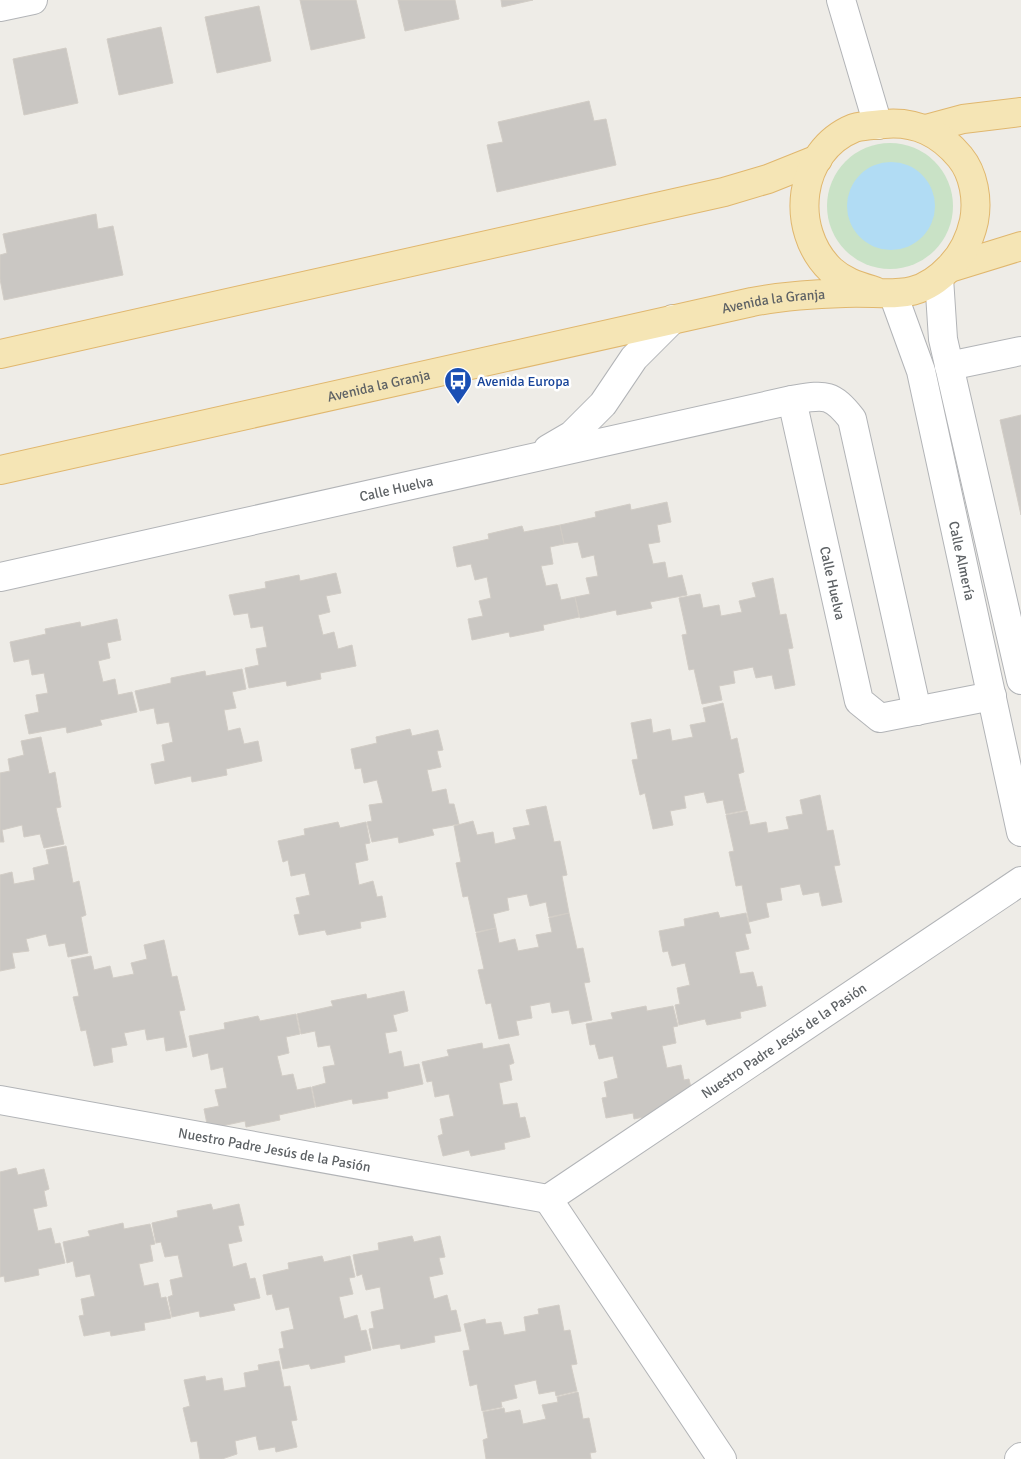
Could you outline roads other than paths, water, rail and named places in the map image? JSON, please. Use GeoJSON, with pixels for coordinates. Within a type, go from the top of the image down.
{"type":"FeatureCollection","features":[{"type":"Feature","properties":{"kind":"main road","name":"Avenida la Granja"},"geometry":{"type":"LineString","coordinates":[[926,129],[963,119],[1021,112]]}},
{"type":"Feature","properties":{"kind":"main road","name":"Avenida la Granja"},"geometry":{"type":"LineString","coordinates":[[0,470],[674,319],[796,294],[884,293],[916,291],[934,284],[960,256],[971,234],[976,211],[973,184],[962,159],[946,141],[926,129],[899,122],[855,128],[833,142],[818,159],[807,181],[803,204],[804,219],[811,243],[820,258],[832,271],[849,283],[884,293]]}},
{"type":"Feature","properties":{"kind":"main road","name":"Avenida la Granja"},"geometry":{"type":"LineString","coordinates":[[0,354],[724,192],[768,179],[818,159]]}},
{"type":"Feature","properties":{"kind":"main road","name":"Avenida la Granja"},"geometry":{"type":"LineString","coordinates":[[945,273],[1021,246]]}},
{"type":"Feature","properties":{"kind":"street"},"geometry":{"type":"LineString","coordinates":[[0,7],[33,0]]}},
{"type":"Feature","properties":{"kind":"street"},"geometry":{"type":"LineString","coordinates":[[841,0],[878,125]]}},
{"type":"Feature","properties":{"kind":"street"},"geometry":{"type":"LineString","coordinates":[[945,273],[943,339],[1021,680]]}},
{"type":"Feature","properties":{"kind":"street","name":"Calle Almería"},"geometry":{"type":"LineString","coordinates":[[884,293],[921,371],[1021,832]]}},
{"type":"Feature","properties":{"kind":"street"},"geometry":{"type":"LineString","coordinates":[[531,458],[572,435],[597,410],[634,358],[674,319]]}},
{"type":"Feature","properties":{"kind":"street"},"geometry":{"type":"LineString","coordinates":[[949,366],[1021,351]]}},
{"type":"Feature","properties":{"kind":"street","name":"Calle Huelva"},"geometry":{"type":"LineString","coordinates":[[0,577],[792,400],[820,396],[839,403],[852,419],[917,711]]}},
{"type":"Feature","properties":{"kind":"street","name":"Calle Huelva"},"geometry":{"type":"LineString","coordinates":[[792,400],[859,701],[880,718],[992,696]]}},
{"type":"Feature","properties":{"kind":"street","name":"Nuestro Padre Jesús de la Pasión"},"geometry":{"type":"LineString","coordinates":[[0,1100],[548,1199],[1021,881]]}},
{"type":"Feature","properties":{"kind":"street"},"geometry":{"type":"LineString","coordinates":[[548,1199],[722,1459]]}},
{"type":"Feature","properties":{"kind":"water"},"geometry":{"type":"Polygon","coordinates":[[[891,162],[908,166],[922,175],[931,189],[935,206],[931,223],[922,237],[908,246],[891,250],[874,246],[860,237],[851,223],[847,206],[851,189],[860,175],[874,166],[891,162]]]}},
{"type":"Feature","properties":{"kind":"place","name":"Avenida Europa"},"geometry":{"type":"Point","coordinates":[458,405]}}]}
